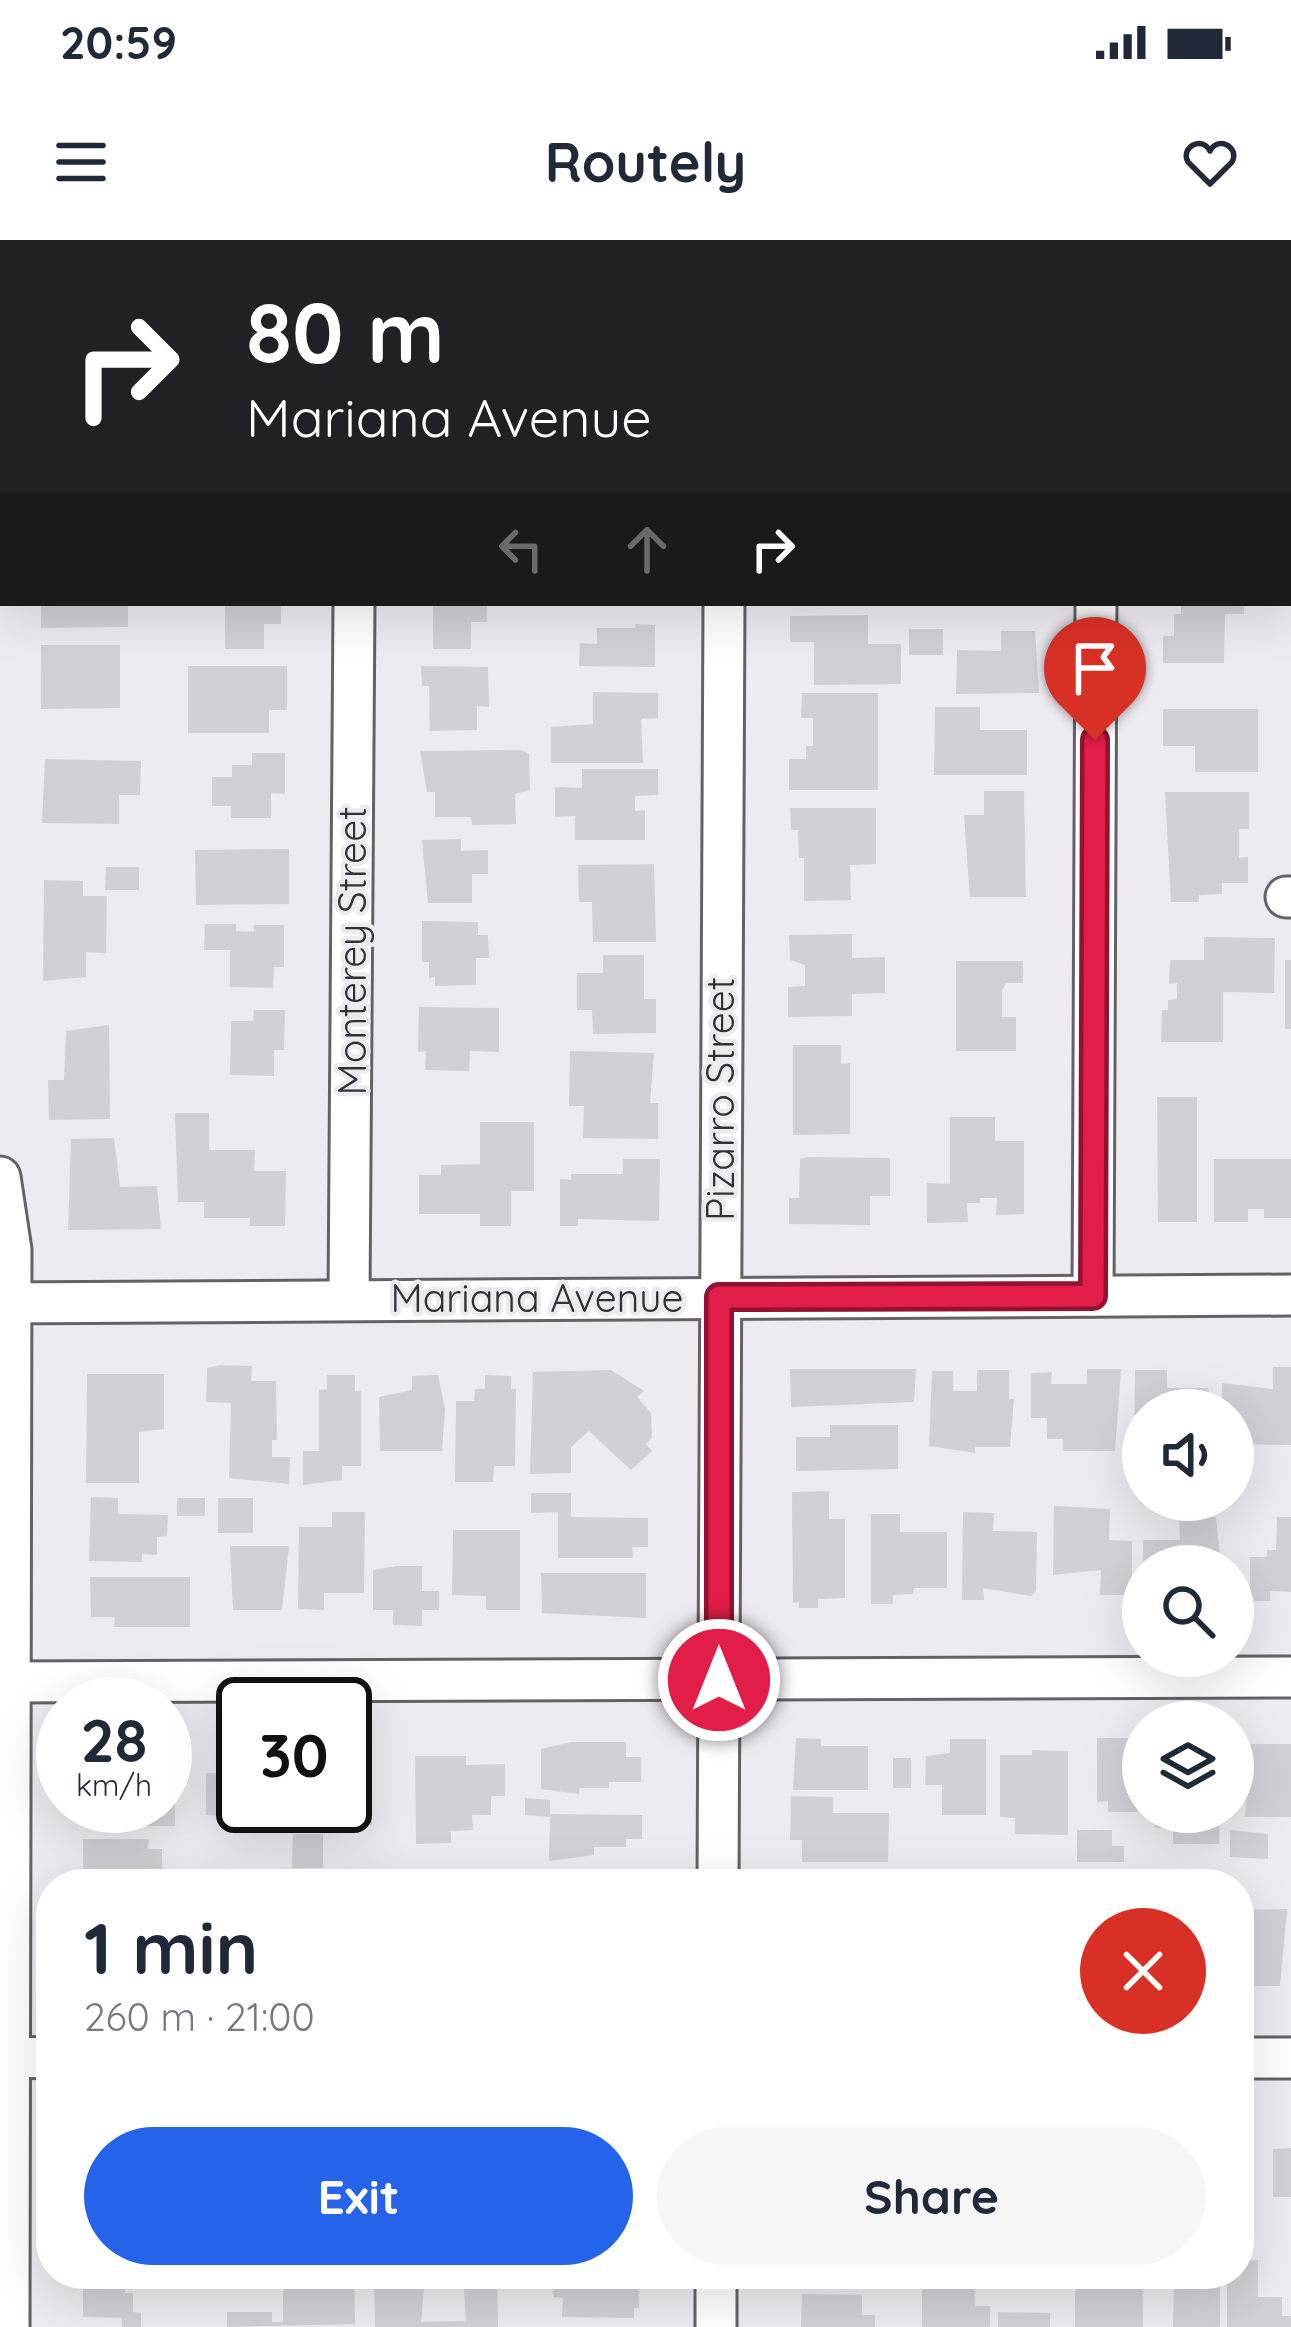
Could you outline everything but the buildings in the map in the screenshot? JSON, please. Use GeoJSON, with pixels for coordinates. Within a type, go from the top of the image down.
{"type":"FeatureCollection","features":[{"type":"Feature","properties":{"kind":"street","name":"Monterey Street"},"geometry":{"type":"LineString","coordinates":[[349,1300],[354,606]]}},
{"type":"Feature","properties":{"kind":"street","name":"Pizarro Street"},"geometry":{"type":"LineString","coordinates":[[718,1869],[724,606]]}},
{"type":"Feature","properties":{"kind":"street"},"geometry":{"type":"LineString","coordinates":[[1093,1296],[1096,606]]}},
{"type":"Feature","properties":{"kind":"street"},"geometry":{"type":"LineString","coordinates":[[0,1177],[10,1229],[5,1303],[10,2327]]}},
{"type":"Feature","properties":{"kind":"street","name":"Mariana Avenue"},"geometry":{"type":"LineString","coordinates":[[5,1303],[1291,1295]]}},
{"type":"Feature","properties":{"kind":"street"},"geometry":{"type":"LineString","coordinates":[[10,1682],[1291,1677]]}},
{"type":"Feature","properties":{"kind":"street"},"geometry":{"type":"LineString","coordinates":[[10,2057],[36,2057]]}},
{"type":"Feature","properties":{"kind":"street"},"geometry":{"type":"LineString","coordinates":[[1254,2058],[1291,2057]]}},
{"type":"Feature","properties":{"kind":"street"},"geometry":{"type":"LineString","coordinates":[[716,2289],[716,2327]]}},
{"type":"Feature","properties":{"kind":"route"},"geometry":{"type":"LineString","coordinates":[[719,1680],[719,1297],[1093,1296],[1095,740]]}}]}
